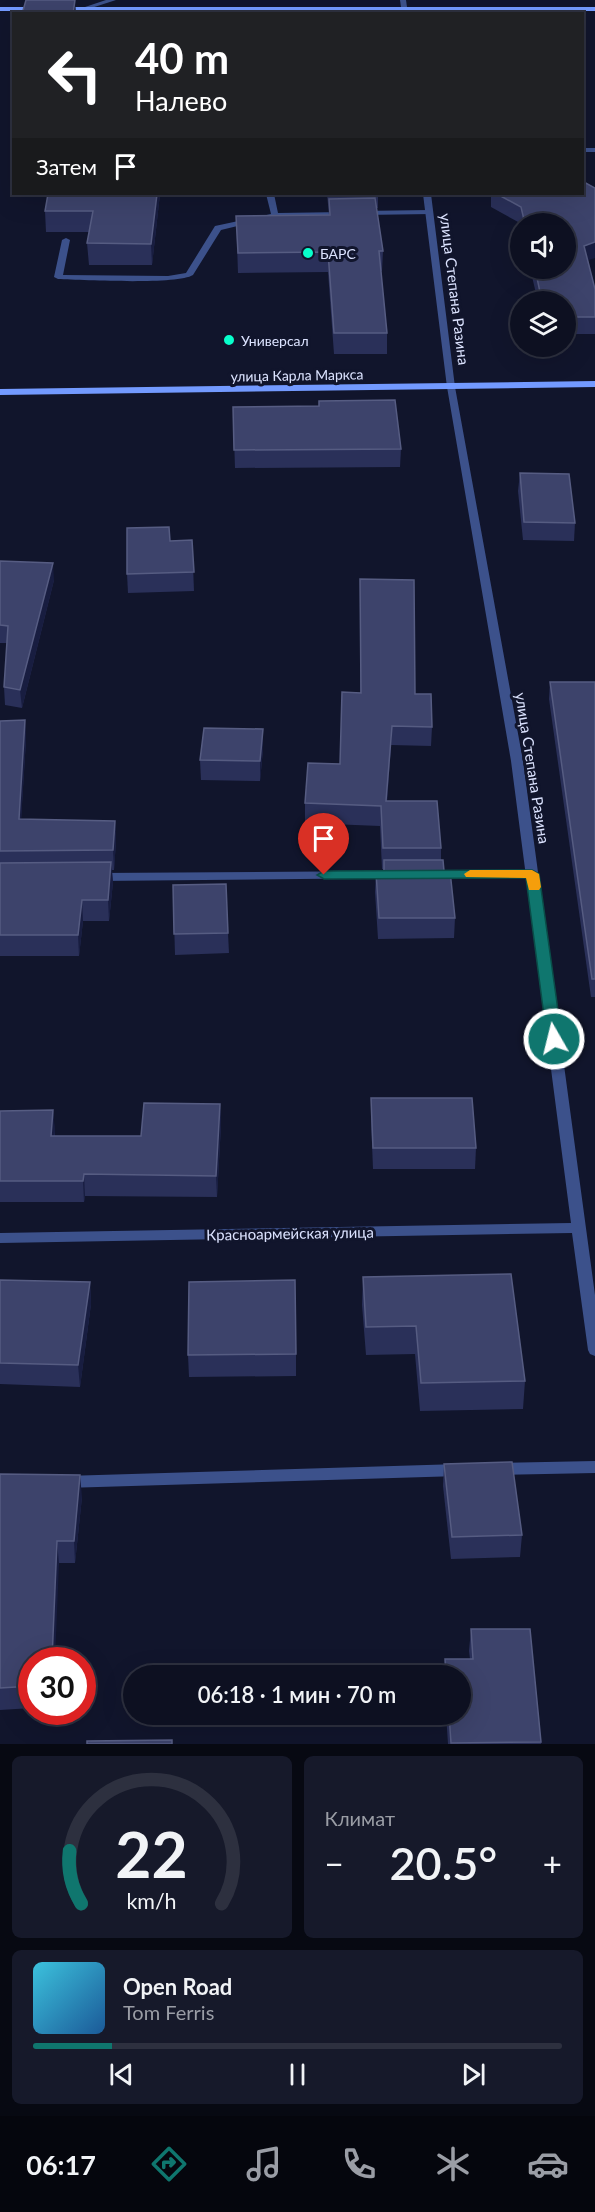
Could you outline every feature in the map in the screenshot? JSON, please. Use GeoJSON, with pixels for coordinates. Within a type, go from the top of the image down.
{"type":"FeatureCollection","features":[{"type":"Feature","properties":{"kind":"main road"},"geometry":{"type":"LineString","coordinates":[[0,9],[404,11],[595,9]]}},
{"type":"Feature","properties":{"kind":"main road","name":"улица Карла Маркса"},"geometry":{"type":"LineString","coordinates":[[0,392],[595,384]]}},
{"type":"Feature","properties":{"kind":"street"},"geometry":{"type":"LineString","coordinates":[[82,9],[113,0]]}},
{"type":"Feature","properties":{"kind":"street"},"geometry":{"type":"LineString","coordinates":[[403,0],[404,11]]}},
{"type":"Feature","properties":{"kind":"street"},"geometry":{"type":"LineString","coordinates":[[270,195],[275,215]]}},
{"type":"Feature","properties":{"kind":"street","name":"улица Степана Разина"},"geometry":{"type":"LineString","coordinates":[[427,195],[451,387],[517,761],[595,1350]]}},
{"type":"Feature","properties":{"kind":"street"},"geometry":{"type":"LineString","coordinates":[[66,240],[58,277],[168,278],[189,275],[218,228],[275,215],[429,212]]}},
{"type":"Feature","properties":{"kind":"street"},"geometry":{"type":"LineString","coordinates":[[426,874],[532,874]]}},
{"type":"Feature","properties":{"kind":"street"},"geometry":{"type":"LineString","coordinates":[[83,877],[402,875]]}},
{"type":"Feature","properties":{"kind":"street","name":"Красноармейская улица"},"geometry":{"type":"LineString","coordinates":[[0,1238],[579,1228]]}},
{"type":"Feature","properties":{"kind":"street"},"geometry":{"type":"LineString","coordinates":[[46,1482],[595,1467]]}},
{"type":"Feature","properties":{"kind":"building"},"geometry":{"type":"Polygon","coordinates":[[[26,0],[75,0],[73,12],[23,12],[26,0]]]}},
{"type":"Feature","properties":{"kind":"building"},"geometry":{"type":"Polygon","coordinates":[[[584,182],[595,188],[595,242],[584,246],[595,289],[595,317],[576,317],[576,291],[540,291],[537,279],[576,279],[576,213],[522,213],[521,207],[499,195],[584,195],[584,182]]]}},
{"type":"Feature","properties":{"kind":"building"},"geometry":{"type":"Polygon","coordinates":[[[48,195],[157,195],[151,244],[87,243],[93,211],[45,211],[48,195]]]}},
{"type":"Feature","properties":{"kind":"building"},"geometry":{"type":"Polygon","coordinates":[[[375,198],[383,251],[379,251],[387,333],[334,333],[328,252],[238,253],[236,216],[330,215],[329,199],[375,198]]]}},
{"type":"Feature","properties":{"kind":"building"},"geometry":{"type":"Polygon","coordinates":[[[395,400],[401,449],[234,450],[233,407],[319,406],[319,401],[395,400]]]}},
{"type":"Feature","properties":{"kind":"building"},"geometry":{"type":"Polygon","coordinates":[[[520,473],[569,474],[575,523],[524,522],[520,473]]]}},
{"type":"Feature","properties":{"kind":"building"},"geometry":{"type":"Polygon","coordinates":[[[169,527],[170,541],[192,540],[194,572],[127,574],[127,528],[169,527]]]}},
{"type":"Feature","properties":{"kind":"building"},"geometry":{"type":"Polygon","coordinates":[[[0,561],[53,563],[20,690],[4,687],[8,626],[0,625],[0,561]]]}},
{"type":"Feature","properties":{"kind":"building"},"geometry":{"type":"Polygon","coordinates":[[[360,579],[414,580],[415,694],[431,694],[432,727],[392,726],[386,801],[437,801],[441,848],[383,848],[381,806],[305,803],[308,763],[340,764],[342,692],[361,693],[360,579]]]}},
{"type":"Feature","properties":{"kind":"building"},"geometry":{"type":"Polygon","coordinates":[[[550,682],[595,682],[595,979],[592,979],[550,682]]]}},
{"type":"Feature","properties":{"kind":"building"},"geometry":{"type":"Polygon","coordinates":[[[25,720],[19,819],[115,821],[113,850],[0,851],[0,721],[25,720]]]}},
{"type":"Feature","properties":{"kind":"building"},"geometry":{"type":"Polygon","coordinates":[[[204,728],[263,729],[260,761],[200,760],[204,728]]]}},
{"type":"Feature","properties":{"kind":"building"},"geometry":{"type":"Polygon","coordinates":[[[384,860],[443,860],[444,871],[450,871],[455,918],[379,918],[376,872],[384,872],[384,860]]]}},
{"type":"Feature","properties":{"kind":"building"},"geometry":{"type":"Polygon","coordinates":[[[111,862],[108,900],[82,900],[78,935],[0,935],[0,863],[111,862]]]}},
{"type":"Feature","properties":{"kind":"building"},"geometry":{"type":"Polygon","coordinates":[[[226,884],[228,933],[174,934],[173,885],[226,884]]]}},
{"type":"Feature","properties":{"kind":"building"},"geometry":{"type":"Polygon","coordinates":[[[371,1098],[472,1098],[476,1148],[373,1148],[371,1098]]]}},
{"type":"Feature","properties":{"kind":"building"},"geometry":{"type":"Polygon","coordinates":[[[144,1103],[220,1104],[216,1176],[84,1174],[83,1181],[0,1181],[0,1111],[53,1110],[51,1136],[141,1136],[144,1103]]]}},
{"type":"Feature","properties":{"kind":"building"},"geometry":{"type":"Polygon","coordinates":[[[511,1274],[525,1381],[421,1383],[416,1326],[366,1327],[363,1277],[511,1274]]]}},
{"type":"Feature","properties":{"kind":"building"},"geometry":{"type":"Polygon","coordinates":[[[0,1280],[90,1282],[78,1365],[0,1363],[0,1280]]]}},
{"type":"Feature","properties":{"kind":"building"},"geometry":{"type":"Polygon","coordinates":[[[295,1280],[296,1354],[188,1355],[189,1282],[295,1280]]]}},
{"type":"Feature","properties":{"kind":"building"},"geometry":{"type":"Polygon","coordinates":[[[512,1462],[522,1535],[452,1537],[444,1464],[512,1462]]]}},
{"type":"Feature","properties":{"kind":"building"},"geometry":{"type":"Polygon","coordinates":[[[0,1474],[80,1475],[74,1541],[57,1541],[53,1647],[18,1647],[18,1687],[0,1688],[0,1474]]]}},
{"type":"Feature","properties":{"kind":"building"},"geometry":{"type":"Polygon","coordinates":[[[471,1629],[530,1629],[541,1742],[451,1743],[450,1725],[471,1725],[471,1665],[445,1665],[445,1659],[473,1659],[471,1629]]]}},
{"type":"Feature","properties":{"kind":"building"},"geometry":{"type":"Polygon","coordinates":[[[172,1740],[172,1744],[87,1744],[87,1741],[172,1740]]]}},
{"type":"Feature","properties":{"kind":"slow traffic"},"geometry":{"type":"LineString","coordinates":[[470,874],[532,874],[534,887]]}},
{"type":"Feature","properties":{"kind":"place","name":"БАРС"},"geometry":{"type":"Point","coordinates":[308,253]}},
{"type":"Feature","properties":{"kind":"place","name":"Универсал"},"geometry":{"type":"Point","coordinates":[229,340]}},
{"type":"Feature","properties":{"kind":"route"},"geometry":{"type":"LineString","coordinates":[[324,875],[532,874],[554,1039]]}}]}
